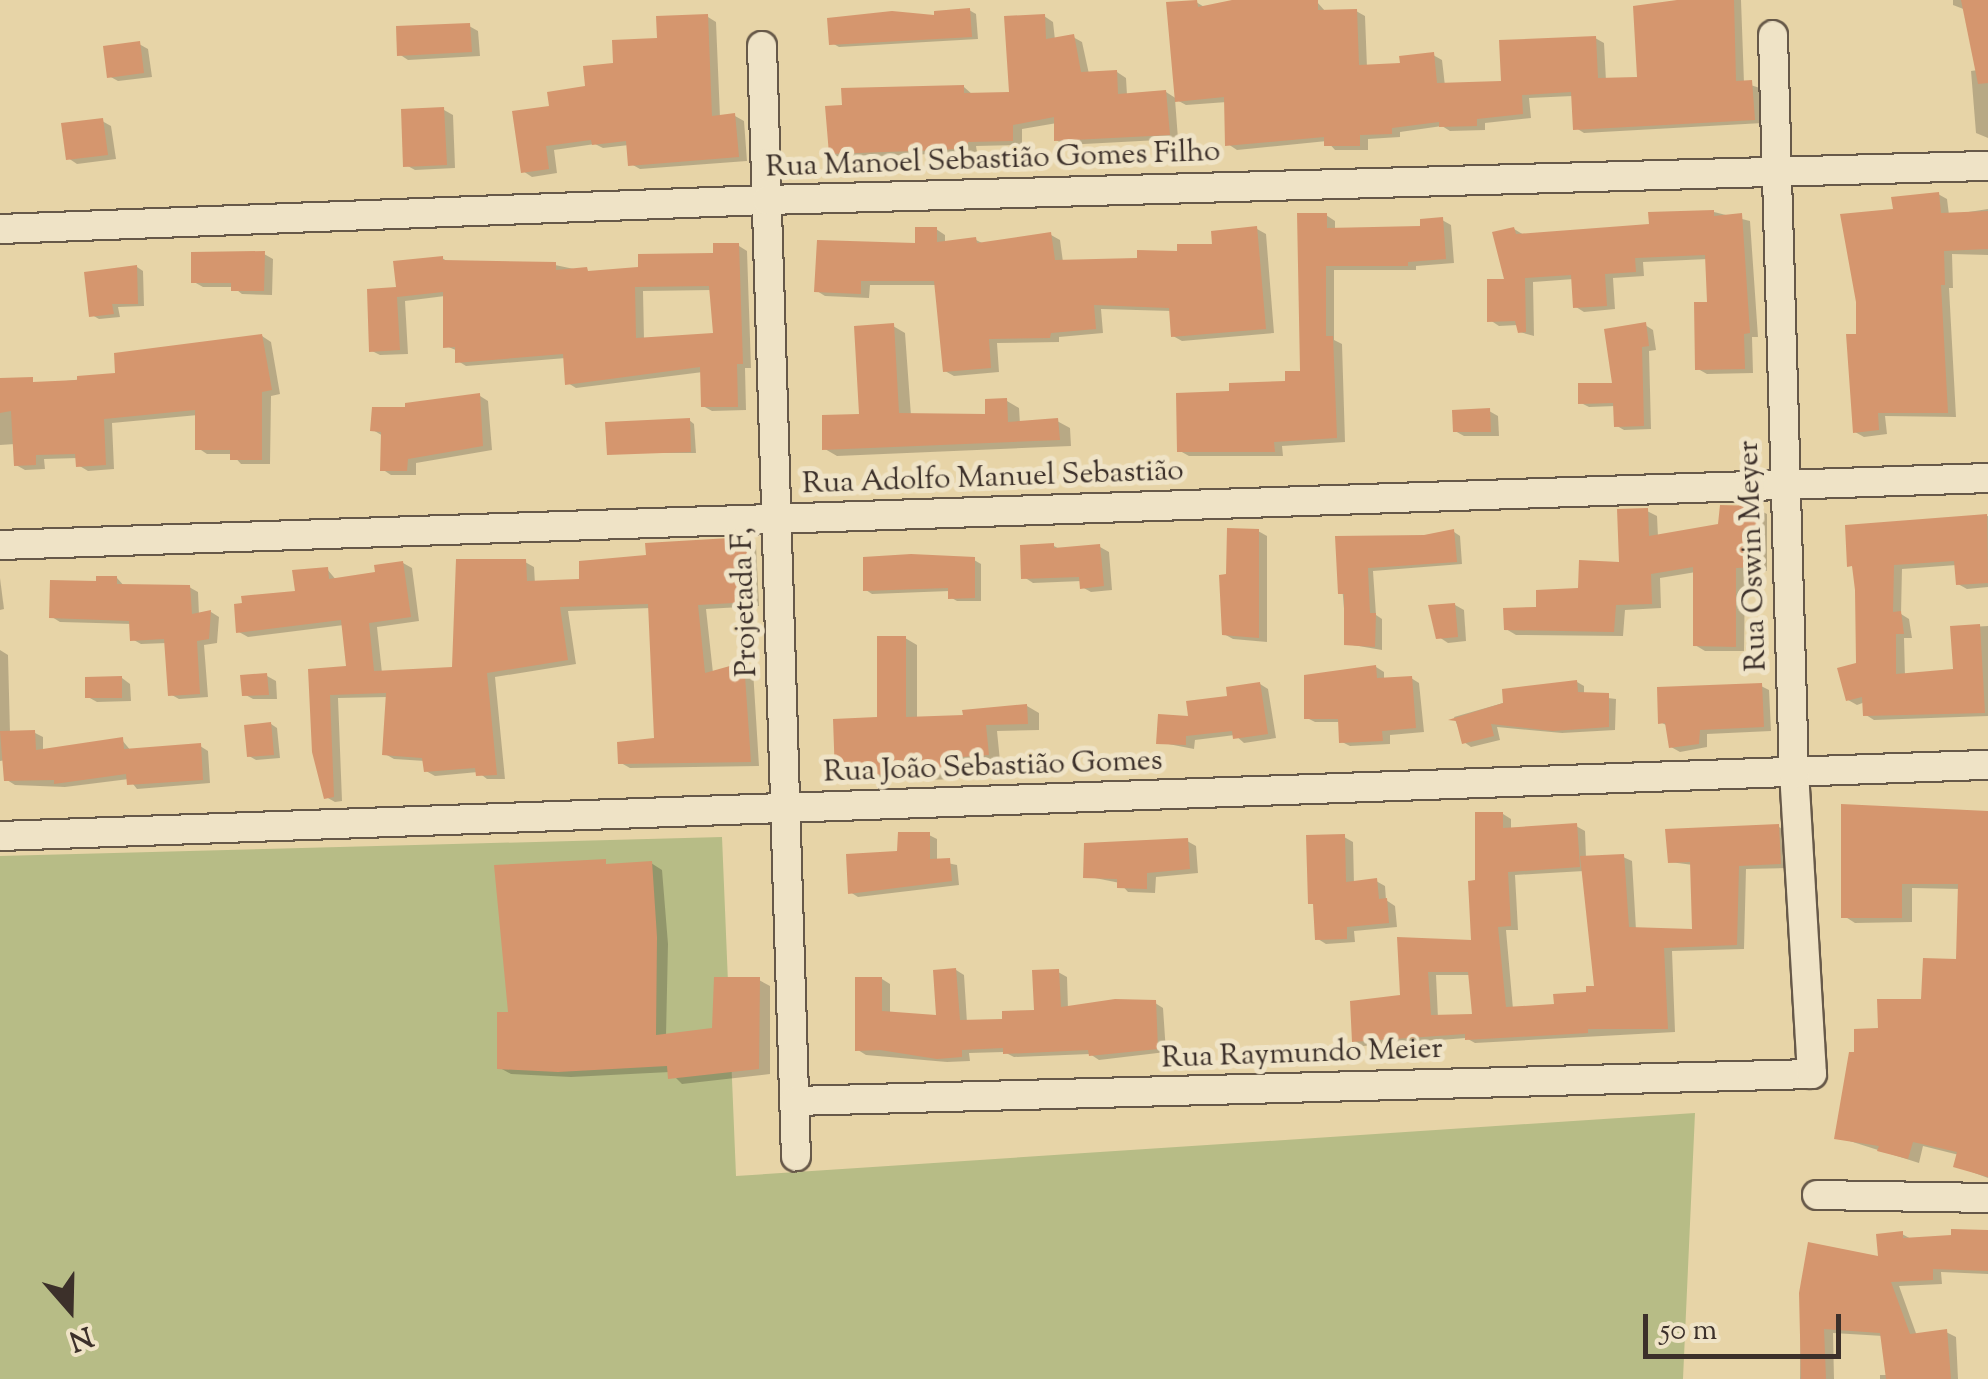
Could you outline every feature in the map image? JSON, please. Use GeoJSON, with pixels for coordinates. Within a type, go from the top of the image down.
{"type":"FeatureCollection","features":[{"type":"Feature","properties":{"kind":"street","name":"Rua Oswin Meyer"},"geometry":{"type":"LineString","coordinates":[[1773,35],[1794,774],[1812,1074]]}},
{"type":"Feature","properties":{"kind":"street","name":"Projetada F,"},"geometry":{"type":"LineString","coordinates":[[762,46],[796,1156]]}},
{"type":"Feature","properties":{"kind":"street","name":"Rua Manoel Sebastião Gomes Filho"},"geometry":{"type":"LineString","coordinates":[[0,229],[766,200],[1988,166]]}},
{"type":"Feature","properties":{"kind":"street","name":"Rua Adolfo Manuel Sebastião"},"geometry":{"type":"LineString","coordinates":[[0,545],[1988,478]]}},
{"type":"Feature","properties":{"kind":"street","name":"Rua João Sebastião Gomes"},"geometry":{"type":"LineString","coordinates":[[0,836],[1988,764]]}},
{"type":"Feature","properties":{"kind":"street","name":"Rua Raymundo Meier"},"geometry":{"type":"LineString","coordinates":[[794,1102],[1812,1074]]}},
{"type":"Feature","properties":{"kind":"street"},"geometry":{"type":"LineString","coordinates":[[1817,1196],[1988,1198]]}},
{"type":"Feature","properties":{"kind":"green space"},"geometry":{"type":"Polygon","coordinates":[[[722,837],[736,1176],[1695,1113],[1683,1379],[0,1379],[0,856],[722,837]]]}},
{"type":"Feature","properties":{"kind":"building"},"geometry":{"type":"Polygon","coordinates":[[[1197,0],[1198,7],[1232,0],[1318,0],[1318,10],[1357,9],[1359,65],[1400,63],[1399,56],[1434,52],[1437,83],[1501,81],[1499,40],[1596,36],[1598,78],[1637,77],[1633,6],[1677,0],[1734,0],[1736,81],[1752,80],[1755,120],[1573,130],[1571,92],[1522,95],[1523,114],[1477,119],[1477,126],[1439,127],[1439,122],[1392,128],[1392,134],[1360,135],[1360,146],[1324,146],[1324,137],[1225,146],[1224,97],[1175,102],[1166,2],[1197,0]]]}},
{"type":"Feature","properties":{"kind":"building"},"geometry":{"type":"Polygon","coordinates":[[[1961,0],[1988,0],[1988,83],[1978,84],[1961,0]]]}},
{"type":"Feature","properties":{"kind":"building"},"geometry":{"type":"Polygon","coordinates":[[[970,8],[972,37],[829,45],[827,18],[892,11],[934,15],[934,11],[970,8]]]}},
{"type":"Feature","properties":{"kind":"building"},"geometry":{"type":"Polygon","coordinates":[[[708,14],[712,116],[735,113],[739,157],[628,166],[626,141],[592,145],[591,140],[546,146],[549,169],[521,173],[512,111],[549,106],[547,92],[585,86],[583,66],[613,63],[612,40],[657,38],[656,16],[708,14]]]}},
{"type":"Feature","properties":{"kind":"building"},"geometry":{"type":"Polygon","coordinates":[[[1045,14],[1046,39],[1074,34],[1081,72],[1117,70],[1118,94],[1166,90],[1170,135],[1054,141],[1054,117],[1013,125],[1013,141],[968,142],[968,148],[943,150],[829,154],[825,106],[842,105],[841,88],[964,85],[964,93],[1009,92],[1004,16],[1045,14]]]}},
{"type":"Feature","properties":{"kind":"building"},"geometry":{"type":"Polygon","coordinates":[[[470,23],[472,52],[397,56],[396,26],[470,23]]]}},
{"type":"Feature","properties":{"kind":"building"},"geometry":{"type":"Polygon","coordinates":[[[140,41],[144,73],[107,78],[103,46],[140,41]]]}},
{"type":"Feature","properties":{"kind":"building"},"geometry":{"type":"Polygon","coordinates":[[[444,107],[447,165],[403,167],[401,109],[444,107]]]}},
{"type":"Feature","properties":{"kind":"building"},"geometry":{"type":"Polygon","coordinates":[[[103,118],[108,155],[66,160],[61,123],[103,118]]]}},
{"type":"Feature","properties":{"kind":"building"},"geometry":{"type":"Polygon","coordinates":[[[1939,192],[1941,213],[1988,211],[1988,249],[1944,251],[1945,285],[1941,285],[1948,413],[1878,413],[1879,430],[1853,433],[1846,334],[1856,334],[1856,302],[1840,214],[1893,209],[1891,197],[1939,192]]]}},
{"type":"Feature","properties":{"kind":"building"},"geometry":{"type":"Polygon","coordinates":[[[1714,210],[1714,216],[1742,213],[1750,333],[1744,334],[1745,369],[1695,370],[1694,302],[1707,302],[1705,255],[1635,258],[1636,272],[1605,274],[1607,306],[1573,308],[1571,275],[1525,278],[1526,332],[1518,333],[1515,321],[1487,322],[1487,279],[1504,279],[1492,232],[1514,227],[1516,234],[1649,224],[1648,212],[1714,210]]]}},
{"type":"Feature","properties":{"kind":"building"},"geometry":{"type":"Polygon","coordinates":[[[1297,213],[1327,213],[1327,228],[1420,226],[1420,219],[1443,217],[1446,259],[1408,262],[1408,266],[1326,266],[1326,336],[1333,336],[1337,438],[1274,442],[1275,452],[1177,452],[1176,393],[1229,391],[1229,383],[1285,381],[1285,371],[1300,371],[1297,213]]]}},
{"type":"Feature","properties":{"kind":"building"},"geometry":{"type":"Polygon","coordinates":[[[1257,226],[1266,329],[1171,337],[1169,308],[1094,305],[1096,329],[1051,333],[1050,338],[989,339],[991,368],[943,372],[934,281],[861,281],[861,294],[814,292],[817,240],[915,243],[915,227],[937,227],[937,242],[976,237],[977,243],[1051,232],[1055,260],[1137,258],[1137,250],[1177,251],[1177,244],[1212,244],[1211,231],[1257,226]]]}},
{"type":"Feature","properties":{"kind":"building"},"geometry":{"type":"Polygon","coordinates":[[[713,243],[739,243],[743,364],[737,364],[738,407],[701,407],[700,367],[565,385],[563,354],[455,363],[455,347],[443,348],[443,292],[397,297],[400,350],[369,352],[367,289],[396,287],[393,261],[443,256],[443,260],[556,262],[556,270],[587,267],[588,271],[638,267],[638,254],[713,253],[713,243]],[[709,286],[635,287],[636,338],[713,333],[709,286]]]}},
{"type":"Feature","properties":{"kind":"building"},"geometry":{"type":"Polygon","coordinates":[[[265,251],[264,291],[231,291],[231,283],[191,283],[191,252],[265,251]]]}},
{"type":"Feature","properties":{"kind":"building"},"geometry":{"type":"Polygon","coordinates":[[[137,265],[138,304],[112,304],[114,314],[89,317],[84,272],[137,265]]]}},
{"type":"Feature","properties":{"kind":"building"},"geometry":{"type":"Polygon","coordinates":[[[1646,322],[1649,346],[1642,347],[1644,426],[1614,427],[1613,403],[1578,404],[1578,383],[1612,383],[1604,329],[1646,322]]]}},
{"type":"Feature","properties":{"kind":"building"},"geometry":{"type":"Polygon","coordinates":[[[894,323],[899,413],[985,414],[985,399],[1007,398],[1008,422],[1058,418],[1060,440],[822,450],[822,415],[859,414],[854,326],[894,323]]]}},
{"type":"Feature","properties":{"kind":"building"},"geometry":{"type":"Polygon","coordinates":[[[262,334],[272,390],[262,392],[262,460],[230,460],[230,450],[195,450],[195,410],[104,419],[106,465],[76,467],[75,454],[36,455],[36,465],[14,466],[11,411],[0,413],[0,378],[33,377],[33,382],[77,380],[77,376],[115,373],[114,353],[262,334]]]}},
{"type":"Feature","properties":{"kind":"building"},"geometry":{"type":"Polygon","coordinates":[[[480,393],[483,446],[408,459],[407,471],[380,471],[381,432],[370,431],[372,407],[405,407],[405,403],[480,393]]]}},
{"type":"Feature","properties":{"kind":"building"},"geometry":{"type":"Polygon","coordinates":[[[1490,408],[1491,432],[1453,432],[1452,410],[1490,408]]]}},
{"type":"Feature","properties":{"kind":"building"},"geometry":{"type":"Polygon","coordinates":[[[690,418],[691,452],[607,455],[605,422],[690,418]]]}},
{"type":"Feature","properties":{"kind":"building"},"geometry":{"type":"Polygon","coordinates":[[[1720,505],[1758,506],[1758,567],[1736,568],[1736,647],[1693,646],[1693,567],[1651,574],[1652,604],[1616,605],[1614,632],[1504,630],[1503,608],[1536,607],[1536,590],[1578,588],[1579,560],[1619,562],[1617,509],[1648,508],[1649,536],[1718,524],[1720,505]]]}},
{"type":"Feature","properties":{"kind":"building"},"geometry":{"type":"Polygon","coordinates":[[[1987,514],[1988,583],[1956,585],[1954,561],[1894,565],[1893,612],[1901,611],[1904,634],[1896,634],[1896,674],[1953,669],[1950,626],[1980,624],[1985,713],[1863,716],[1862,697],[1846,701],[1837,668],[1856,663],[1855,590],[1852,566],[1847,567],[1845,525],[1987,514]]]}},
{"type":"Feature","properties":{"kind":"building"},"geometry":{"type":"Polygon","coordinates":[[[1227,528],[1259,529],[1259,638],[1222,635],[1219,575],[1226,574],[1227,528]]]}},
{"type":"Feature","properties":{"kind":"building"},"geometry":{"type":"Polygon","coordinates":[[[1454,529],[1457,562],[1368,568],[1370,613],[1376,613],[1375,647],[1344,645],[1344,594],[1338,594],[1335,536],[1424,535],[1454,529]]]}},
{"type":"Feature","properties":{"kind":"building"},"geometry":{"type":"Polygon","coordinates":[[[747,537],[751,602],[698,605],[705,673],[744,662],[751,762],[618,764],[617,742],[654,738],[648,604],[560,607],[568,660],[487,673],[497,775],[476,776],[475,768],[424,772],[422,758],[382,755],[386,693],[330,695],[334,797],[324,799],[312,752],[308,669],[346,666],[341,620],[236,633],[234,604],[242,603],[241,596],[295,591],[292,570],[328,567],[329,579],[375,572],[374,565],[403,561],[411,617],[369,623],[374,671],[452,667],[456,559],[526,559],[527,581],[579,579],[579,561],[646,555],[645,543],[747,537]]]}},
{"type":"Feature","properties":{"kind":"building"},"geometry":{"type":"Polygon","coordinates":[[[1054,543],[1054,548],[1100,544],[1104,586],[1080,589],[1079,577],[1021,579],[1020,545],[1054,543]]]}},
{"type":"Feature","properties":{"kind":"building"},"geometry":{"type":"Polygon","coordinates":[[[863,557],[975,557],[975,598],[948,599],[948,588],[863,591],[863,557]]]}},
{"type":"Feature","properties":{"kind":"building"},"geometry":{"type":"Polygon","coordinates":[[[96,576],[117,576],[117,584],[190,585],[192,614],[211,610],[209,639],[197,641],[200,694],[168,696],[164,639],[130,641],[129,621],[49,618],[50,580],[96,581],[96,576]]]}},
{"type":"Feature","properties":{"kind":"building"},"geometry":{"type":"Polygon","coordinates":[[[1455,603],[1458,637],[1436,639],[1428,605],[1455,603]]]}},
{"type":"Feature","properties":{"kind":"building"},"geometry":{"type":"Polygon","coordinates":[[[877,636],[906,636],[906,717],[963,715],[962,710],[1027,704],[1028,724],[986,725],[989,755],[949,758],[949,773],[835,776],[833,719],[877,717],[877,636]]]}},
{"type":"Feature","properties":{"kind":"building"},"geometry":{"type":"Polygon","coordinates":[[[1376,665],[1377,678],[1412,676],[1416,728],[1382,731],[1383,741],[1339,743],[1338,719],[1304,719],[1304,675],[1376,665]]]}},
{"type":"Feature","properties":{"kind":"building"},"geometry":{"type":"Polygon","coordinates":[[[267,673],[269,695],[242,696],[240,675],[267,673]]]}},
{"type":"Feature","properties":{"kind":"building"},"geometry":{"type":"Polygon","coordinates":[[[122,676],[122,698],[85,698],[85,677],[122,676]]]}},
{"type":"Feature","properties":{"kind":"building"},"geometry":{"type":"Polygon","coordinates":[[[1577,680],[1578,692],[1609,693],[1609,727],[1553,731],[1491,724],[1494,736],[1462,744],[1456,721],[1448,720],[1503,703],[1502,689],[1577,680]]]}},
{"type":"Feature","properties":{"kind":"building"},"geometry":{"type":"Polygon","coordinates":[[[1260,682],[1268,734],[1233,739],[1232,731],[1186,736],[1186,745],[1156,744],[1158,714],[1188,716],[1186,701],[1227,696],[1226,687],[1260,682]]]}},
{"type":"Feature","properties":{"kind":"building"},"geometry":{"type":"Polygon","coordinates":[[[1762,683],[1764,727],[1700,730],[1699,744],[1669,748],[1665,723],[1658,724],[1657,687],[1762,683]]]}},
{"type":"Feature","properties":{"kind":"building"},"geometry":{"type":"Polygon","coordinates":[[[271,722],[274,755],[247,757],[244,725],[271,722]]]}},
{"type":"Feature","properties":{"kind":"building"},"geometry":{"type":"Polygon","coordinates":[[[35,730],[36,750],[123,737],[124,749],[201,743],[203,780],[127,785],[126,774],[54,784],[54,780],[4,781],[0,731],[35,730]]]}},
{"type":"Feature","properties":{"kind":"building"},"geometry":{"type":"Polygon","coordinates":[[[1841,804],[1988,811],[1988,1177],[1953,1167],[1957,1152],[1913,1142],[1908,1159],[1877,1151],[1879,1146],[1834,1139],[1849,1052],[1854,1052],[1854,1029],[1878,1028],[1877,999],[1921,999],[1923,958],[1956,959],[1958,884],[1902,884],[1902,918],[1841,918],[1841,804]]]}},
{"type":"Feature","properties":{"kind":"building"},"geometry":{"type":"Polygon","coordinates":[[[1475,812],[1503,812],[1503,828],[1577,823],[1580,867],[1508,872],[1511,926],[1498,927],[1506,1007],[1554,1004],[1553,994],[1586,992],[1586,986],[1594,986],[1580,856],[1624,854],[1629,927],[1692,929],[1690,862],[1668,863],[1665,829],[1779,824],[1781,864],[1739,866],[1737,945],[1664,948],[1668,1029],[1588,1029],[1588,1033],[1465,1040],[1465,1034],[1352,1042],[1350,1001],[1400,995],[1397,937],[1471,940],[1468,881],[1475,880],[1475,812]],[[1428,972],[1431,1015],[1472,1014],[1468,972],[1428,972]]]}},
{"type":"Feature","properties":{"kind":"building"},"geometry":{"type":"Polygon","coordinates":[[[898,832],[930,832],[930,859],[950,858],[952,881],[848,894],[846,854],[897,851],[898,832]]]}},
{"type":"Feature","properties":{"kind":"building"},"geometry":{"type":"Polygon","coordinates":[[[1345,834],[1346,882],[1377,878],[1379,899],[1387,898],[1389,923],[1347,927],[1347,939],[1315,940],[1313,904],[1308,904],[1306,835],[1345,834]]]}},
{"type":"Feature","properties":{"kind":"building"},"geometry":{"type":"Polygon","coordinates":[[[1188,838],[1190,869],[1147,873],[1147,889],[1117,888],[1117,879],[1083,878],[1084,843],[1188,838]]]}},
{"type":"Feature","properties":{"kind":"building"},"geometry":{"type":"Polygon","coordinates":[[[606,859],[606,864],[652,861],[657,937],[656,1035],[712,1028],[714,977],[760,977],[759,1069],[668,1079],[667,1066],[558,1072],[497,1069],[497,1012],[508,1012],[494,865],[606,859]]]}},
{"type":"Feature","properties":{"kind":"building"},"geometry":{"type":"Polygon","coordinates":[[[956,968],[960,1020],[1002,1019],[1002,1011],[1034,1010],[1032,970],[1059,969],[1061,1007],[1115,999],[1156,1000],[1158,1049],[1089,1056],[1088,1050],[1003,1054],[1003,1048],[962,1050],[962,1057],[937,1059],[880,1050],[855,1051],[855,977],[882,977],[882,1011],[936,1015],[933,970],[956,968]]]}},
{"type":"Feature","properties":{"kind":"building"},"geometry":{"type":"Polygon","coordinates":[[[1951,1229],[1988,1230],[1988,1271],[1933,1269],[1933,1280],[1891,1282],[1910,1334],[1947,1329],[1951,1379],[1886,1379],[1880,1333],[1824,1329],[1826,1379],[1801,1379],[1799,1293],[1808,1242],[1878,1256],[1876,1234],[1903,1231],[1903,1238],[1951,1235],[1951,1229]]]}}]}
